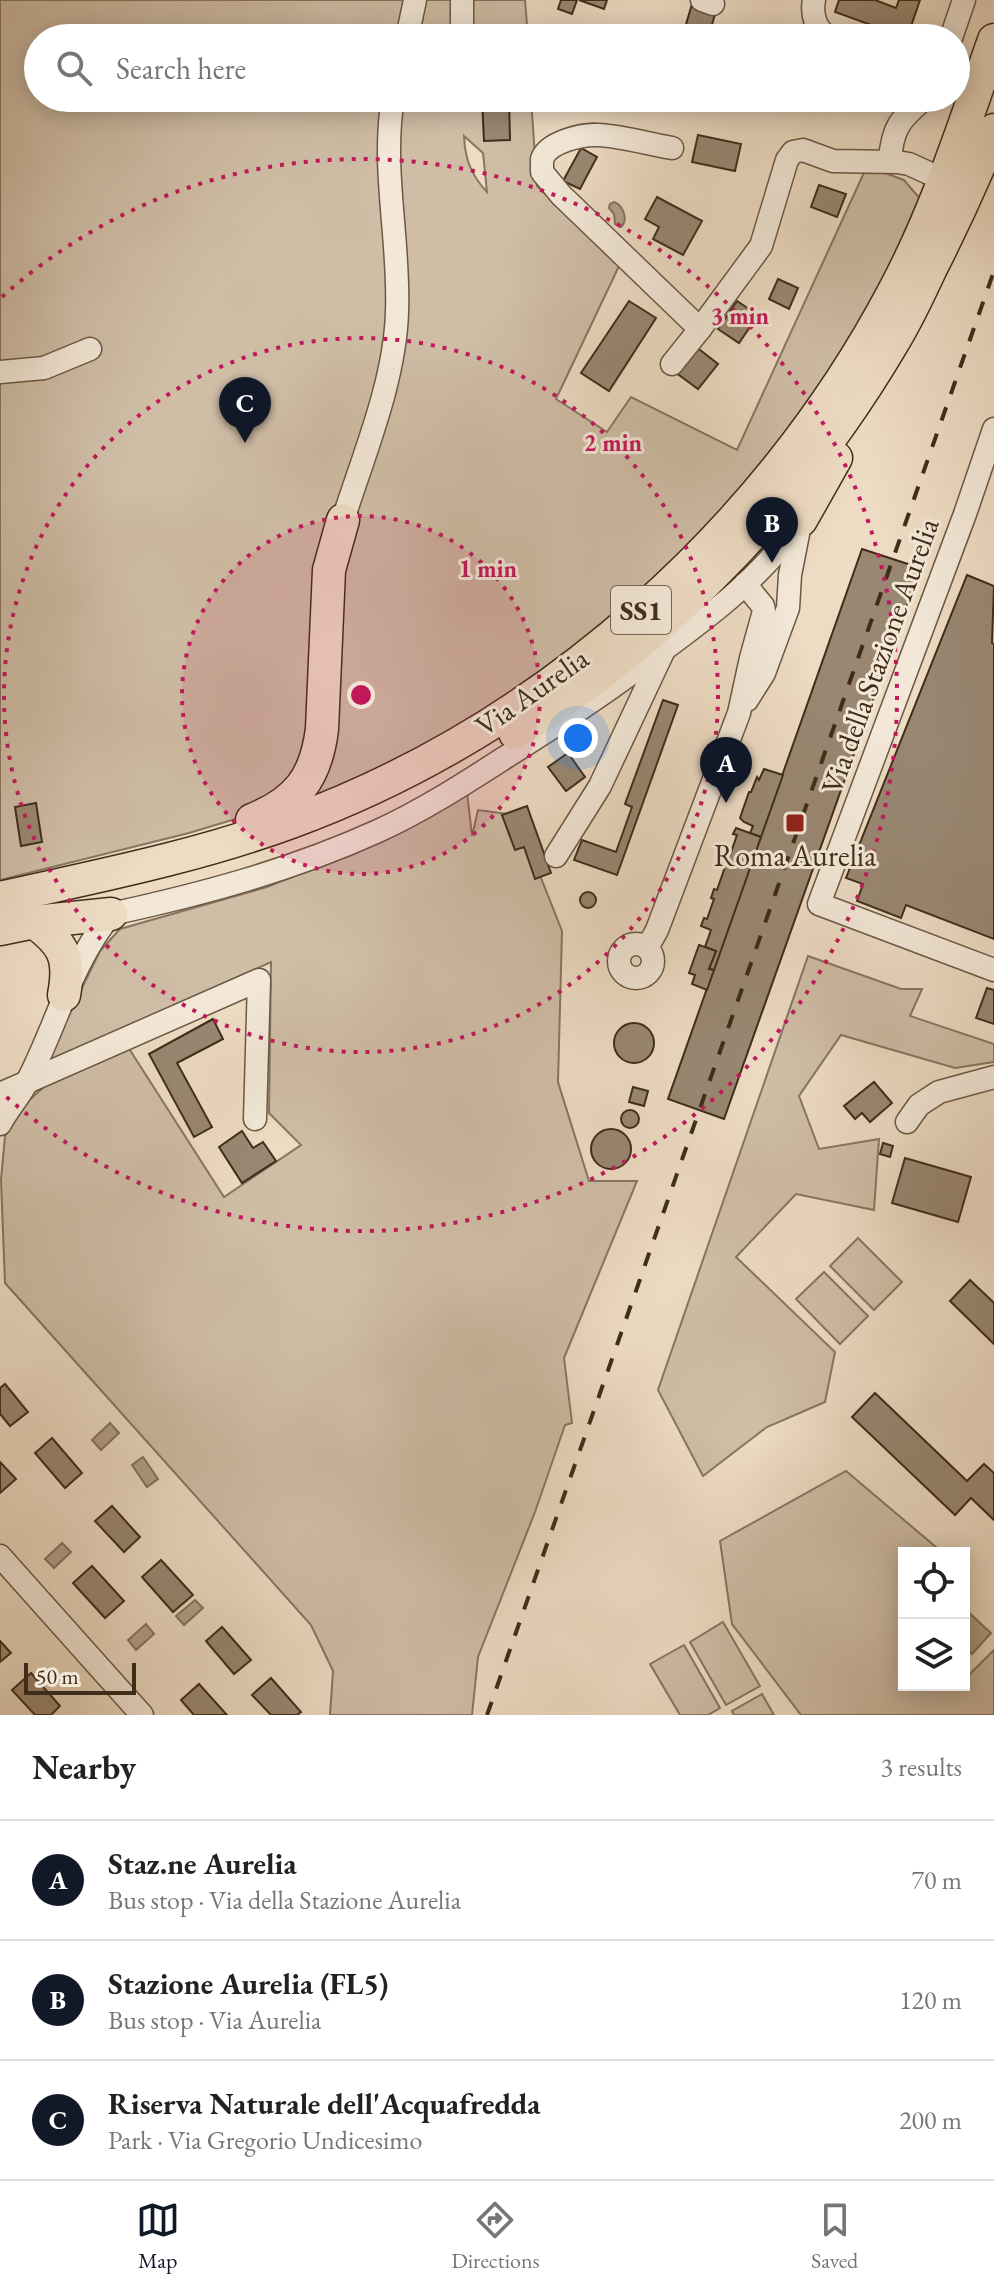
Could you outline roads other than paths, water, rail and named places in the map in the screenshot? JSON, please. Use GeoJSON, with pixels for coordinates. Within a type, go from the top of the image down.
{"type":"FeatureCollection","features":[{"type":"Feature","properties":{"kind":"highway","name":"Via Aurelia"},"geometry":{"type":"LineString","coordinates":[[970,107],[994,40]]}},
{"type":"Feature","properties":{"kind":"highway","name":"Via Aurelia"},"geometry":{"type":"LineString","coordinates":[[0,898],[33,906],[126,871],[261,833],[328,808],[447,750],[579,661],[710,546],[742,512],[837,387],[873,329],[911,257],[968,112]]}},
{"type":"Feature","properties":{"kind":"highway","name":"Via Aurelia"},"geometry":{"type":"LineString","coordinates":[[0,918],[177,878],[272,850],[355,817],[464,764],[577,691],[724,567],[810,467],[893,344],[940,251],[994,130]]}},
{"type":"Feature","properties":{"kind":"highway"},"geometry":{"type":"LineString","coordinates":[[801,520],[863,411],[893,344]]}},
{"type":"Feature","properties":{"kind":"highway"},"geometry":{"type":"LineString","coordinates":[[0,929],[102,863],[250,820],[282,805],[302,786],[314,767],[320,744],[329,570],[343,520]]}},
{"type":"Feature","properties":{"kind":"highway"},"geometry":{"type":"LineString","coordinates":[[33,906],[111,914]]}},
{"type":"Feature","properties":{"kind":"highway"},"geometry":{"type":"LineString","coordinates":[[33,906],[64,951],[67,966],[64,995]]}},
{"type":"Feature","properties":{"kind":"street"},"geometry":{"type":"LineString","coordinates":[[410,24],[415,0]]}},
{"type":"Feature","properties":{"kind":"street"},"geometry":{"type":"LineString","coordinates":[[462,0],[462,24]]}},
{"type":"Feature","properties":{"kind":"street"},"geometry":{"type":"LineString","coordinates":[[814,0],[817,24]]}},
{"type":"Feature","properties":{"kind":"street"},"geometry":{"type":"LineString","coordinates":[[956,24],[964,0]]}},
{"type":"Feature","properties":{"kind":"street"},"geometry":{"type":"LineString","coordinates":[[343,520],[379,405],[396,337],[397,266],[388,149],[392,112]]}},
{"type":"Feature","properties":{"kind":"street"},"geometry":{"type":"LineString","coordinates":[[890,161],[891,137],[909,112]]}},
{"type":"Feature","properties":{"kind":"street"},"geometry":{"type":"LineString","coordinates":[[672,148],[598,135],[586,136],[565,142],[547,152],[542,160],[542,172],[561,195],[700,329]]}},
{"type":"Feature","properties":{"kind":"street"},"geometry":{"type":"LineString","coordinates":[[672,364],[761,246],[787,160],[793,152],[803,150],[833,161],[909,164],[944,180]]}},
{"type":"Feature","properties":{"kind":"street"},"geometry":{"type":"LineString","coordinates":[[0,372],[44,368],[90,349]]}},
{"type":"Feature","properties":{"kind":"street","name":"Via della Stazione Aurelia"},"geometry":{"type":"LineString","coordinates":[[954,953],[819,904],[994,429]]}},
{"type":"Feature","properties":{"kind":"street"},"geometry":{"type":"LineString","coordinates":[[739,713],[764,673],[785,619],[801,520]]}},
{"type":"Feature","properties":{"kind":"street","name":"Via Aurelia"},"geometry":{"type":"LineString","coordinates":[[111,914],[261,877],[378,831],[448,794],[545,733],[665,649],[745,584],[775,554],[801,520]]}},
{"type":"Feature","properties":{"kind":"street"},"geometry":{"type":"LineString","coordinates":[[647,948],[657,930],[739,713],[764,611],[745,584]]}},
{"type":"Feature","properties":{"kind":"street"},"geometry":{"type":"LineString","coordinates":[[556,856],[600,786],[665,649]]}},
{"type":"Feature","properties":{"kind":"street"},"geometry":{"type":"LineString","coordinates":[[0,1124],[27,1083],[64,995],[111,914]]}},
{"type":"Feature","properties":{"kind":"street"},"geometry":{"type":"LineString","coordinates":[[954,953],[994,962]]}},
{"type":"Feature","properties":{"kind":"street"},"geometry":{"type":"LineString","coordinates":[[954,953],[994,970]]}},
{"type":"Feature","properties":{"kind":"street"},"geometry":{"type":"LineString","coordinates":[[0,1094],[259,980],[255,1119]]}},
{"type":"Feature","properties":{"kind":"street"},"geometry":{"type":"LineString","coordinates":[[907,1122],[923,1101],[939,1092],[994,1077]]}},
{"type":"Feature","properties":{"kind":"street"},"geometry":{"type":"LineString","coordinates":[[2,1567],[109,1687],[142,1715]]}},
{"type":"Feature","properties":{"kind":"street"},"geometry":{"type":"LineString","coordinates":[[109,1687],[127,1715]]}},
{"type":"Feature","properties":{"kind":"railway"},"geometry":{"type":"LineString","coordinates":[[487,1715],[994,271]]}},
{"type":"Feature","properties":{"kind":"place","name":"Riserva Naturale dell'Acquafredda"},"geometry":{"type":"Point","coordinates":[245,443]}},
{"type":"Feature","properties":{"kind":"place","name":"Stazione Aurelia (FL5)"},"geometry":{"type":"Point","coordinates":[772,563]}},
{"type":"Feature","properties":{"kind":"place","name":"Staz.ne Aurelia"},"geometry":{"type":"Point","coordinates":[726,803]}},
{"type":"Feature","properties":{"kind":"place","name":"Roma Aurelia"},"geometry":{"type":"Point","coordinates":[795,823]}}]}
